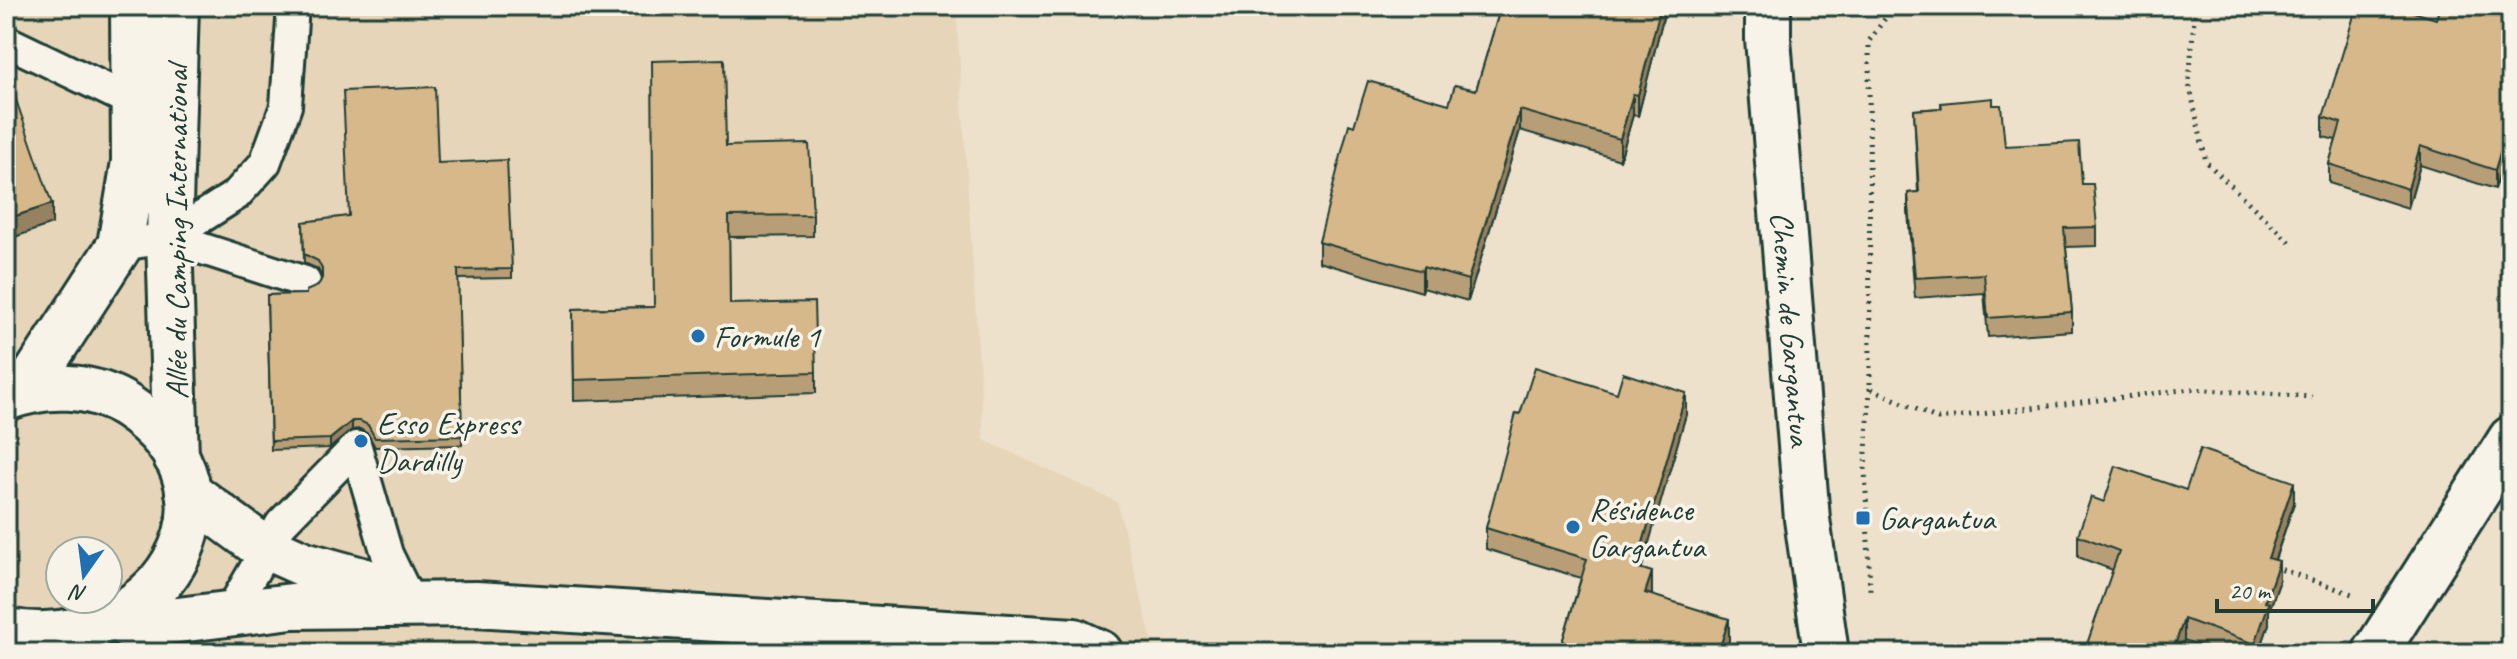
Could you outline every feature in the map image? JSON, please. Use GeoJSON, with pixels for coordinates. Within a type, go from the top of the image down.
{"type":"FeatureCollection","features":[{"type":"Feature","properties":{"kind":"street","name":"Allée du Camping International"},"geometry":{"type":"LineString","coordinates":[[16,394],[120,245],[134,162],[133,6]]}},
{"type":"Feature","properties":{"kind":"street","name":"Allée du Camping International"},"geometry":{"type":"LineString","coordinates":[[129,626],[159,600],[179,567],[189,530],[182,474],[169,238],[176,6]]}},
{"type":"Feature","properties":{"kind":"street","name":"Chemin de Gargantua"},"geometry":{"type":"LineString","coordinates":[[1768,6],[1768,39],[1807,519],[1826,653]]}},
{"type":"Feature","properties":{"kind":"street"},"geometry":{"type":"LineString","coordinates":[[16,394],[70,386],[113,397],[150,421],[182,474],[224,520],[266,547],[304,564],[375,586],[476,604]]}},
{"type":"Feature","properties":{"kind":"street"},"geometry":{"type":"LineString","coordinates":[[2375,653],[2511,439]]}},
{"type":"Feature","properties":{"kind":"street"},"geometry":{"type":"LineString","coordinates":[[17,642],[63,645],[98,639],[129,626],[292,606],[476,604],[1074,641],[1100,653]]}},
{"type":"Feature","properties":{"kind":"lane"},"geometry":{"type":"LineString","coordinates":[[120,245],[169,238],[236,195],[265,163],[286,106],[293,6]]}},
{"type":"Feature","properties":{"kind":"lane"},"geometry":{"type":"LineString","coordinates":[[6,41],[133,102]]}},
{"type":"Feature","properties":{"kind":"lane"},"geometry":{"type":"LineString","coordinates":[[169,238],[305,282]]}},
{"type":"Feature","properties":{"kind":"lane"},"geometry":{"type":"LineString","coordinates":[[229,614],[281,524],[356,447],[387,554],[405,591]]}},
{"type":"Feature","properties":{"kind":"path"},"geometry":{"type":"LineString","coordinates":[[1870,591],[1865,468],[1870,388],[1869,41],[1894,6]]}},
{"type":"Feature","properties":{"kind":"path"},"geometry":{"type":"LineString","coordinates":[[2195,6],[2189,83],[2206,162],[2292,244]]}},
{"type":"Feature","properties":{"kind":"path"},"geometry":{"type":"LineString","coordinates":[[1870,388],[1938,419],[2191,389],[2312,397]]}},
{"type":"Feature","properties":{"kind":"path"},"geometry":{"type":"LineString","coordinates":[[2272,567],[2356,595]]}},
{"type":"Feature","properties":{"kind":"shaded area"},"geometry":{"type":"Polygon","coordinates":[[[6,6],[956,6],[984,440],[1117,502],[1155,653],[6,653],[6,6]]]}},
{"type":"Feature","properties":{"kind":"building"},"geometry":{"type":"Polygon","coordinates":[[[1501,6],[1661,6],[1638,95],[1633,94],[1620,139],[1520,110],[1468,280],[1423,267],[1422,271],[1319,242],[1349,124],[1354,126],[1368,81],[1449,104],[1455,85],[1476,90],[1501,6]]]}},
{"type":"Feature","properties":{"kind":"building"},"geometry":{"type":"Polygon","coordinates":[[[2357,6],[2394,6],[2436,19],[2440,6],[2511,6],[2511,133],[2506,132],[2495,170],[2420,146],[2408,189],[2329,164],[2341,123],[2323,117],[2357,6]]]}},
{"type":"Feature","properties":{"kind":"building"},"geometry":{"type":"Polygon","coordinates":[[[724,59],[726,146],[809,144],[813,215],[729,216],[730,304],[814,302],[816,372],[574,380],[573,309],[654,307],[652,61],[724,59]]]}},
{"type":"Feature","properties":{"kind":"building"},"geometry":{"type":"Polygon","coordinates":[[[6,71],[52,204],[6,219],[6,71]]]}},
{"type":"Feature","properties":{"kind":"building"},"geometry":{"type":"Polygon","coordinates":[[[435,87],[438,163],[507,160],[512,269],[458,270],[462,436],[375,438],[368,425],[352,421],[330,439],[271,441],[267,295],[306,294],[306,291],[318,286],[322,269],[318,261],[304,254],[303,222],[349,216],[343,91],[435,87]]]}},
{"type":"Feature","properties":{"kind":"building"},"geometry":{"type":"Polygon","coordinates":[[[1993,98],[1993,105],[2001,105],[2005,146],[2079,142],[2082,184],[2093,184],[2097,227],[2064,228],[2072,312],[1988,318],[1984,274],[1915,278],[1908,193],[1919,192],[1914,110],[1942,108],[1941,103],[1993,98]]]}},
{"type":"Feature","properties":{"kind":"building","name":"Résidence Gargantua"},"geometry":{"type":"Polygon","coordinates":[[[1535,367],[1617,393],[1623,373],[1686,393],[1636,567],[1652,572],[1645,593],[1729,619],[1718,653],[1559,653],[1587,559],[1486,528],[1516,413],[1520,414],[1535,367]]]}},
{"type":"Feature","properties":{"kind":"building"},"geometry":{"type":"Polygon","coordinates":[[[2200,449],[2294,482],[2268,558],[2279,561],[2255,644],[2184,619],[2172,653],[2084,653],[2119,551],[2078,535],[2091,497],[2104,502],[2116,466],[2186,490],[2200,449]]]}},
{"type":"Feature","properties":{"kind":"building"},"geometry":{"type":"Polygon","coordinates":[[[2007,646],[2031,653],[2004,653],[2007,646]]]}},
{"type":"Feature","properties":{"kind":"place","name":"Formule 1"},"geometry":{"type":"Point","coordinates":[698,336]}},
{"type":"Feature","properties":{"kind":"place","name":"Esso Express Dardilly"},"geometry":{"type":"Point","coordinates":[361,441]}},
{"type":"Feature","properties":{"kind":"place","name":"Gargantua"},"geometry":{"type":"Point","coordinates":[1863,518]}},
{"type":"Feature","properties":{"kind":"place","name":"Résidence Gargantua"},"geometry":{"type":"Point","coordinates":[1573,527]}}]}
